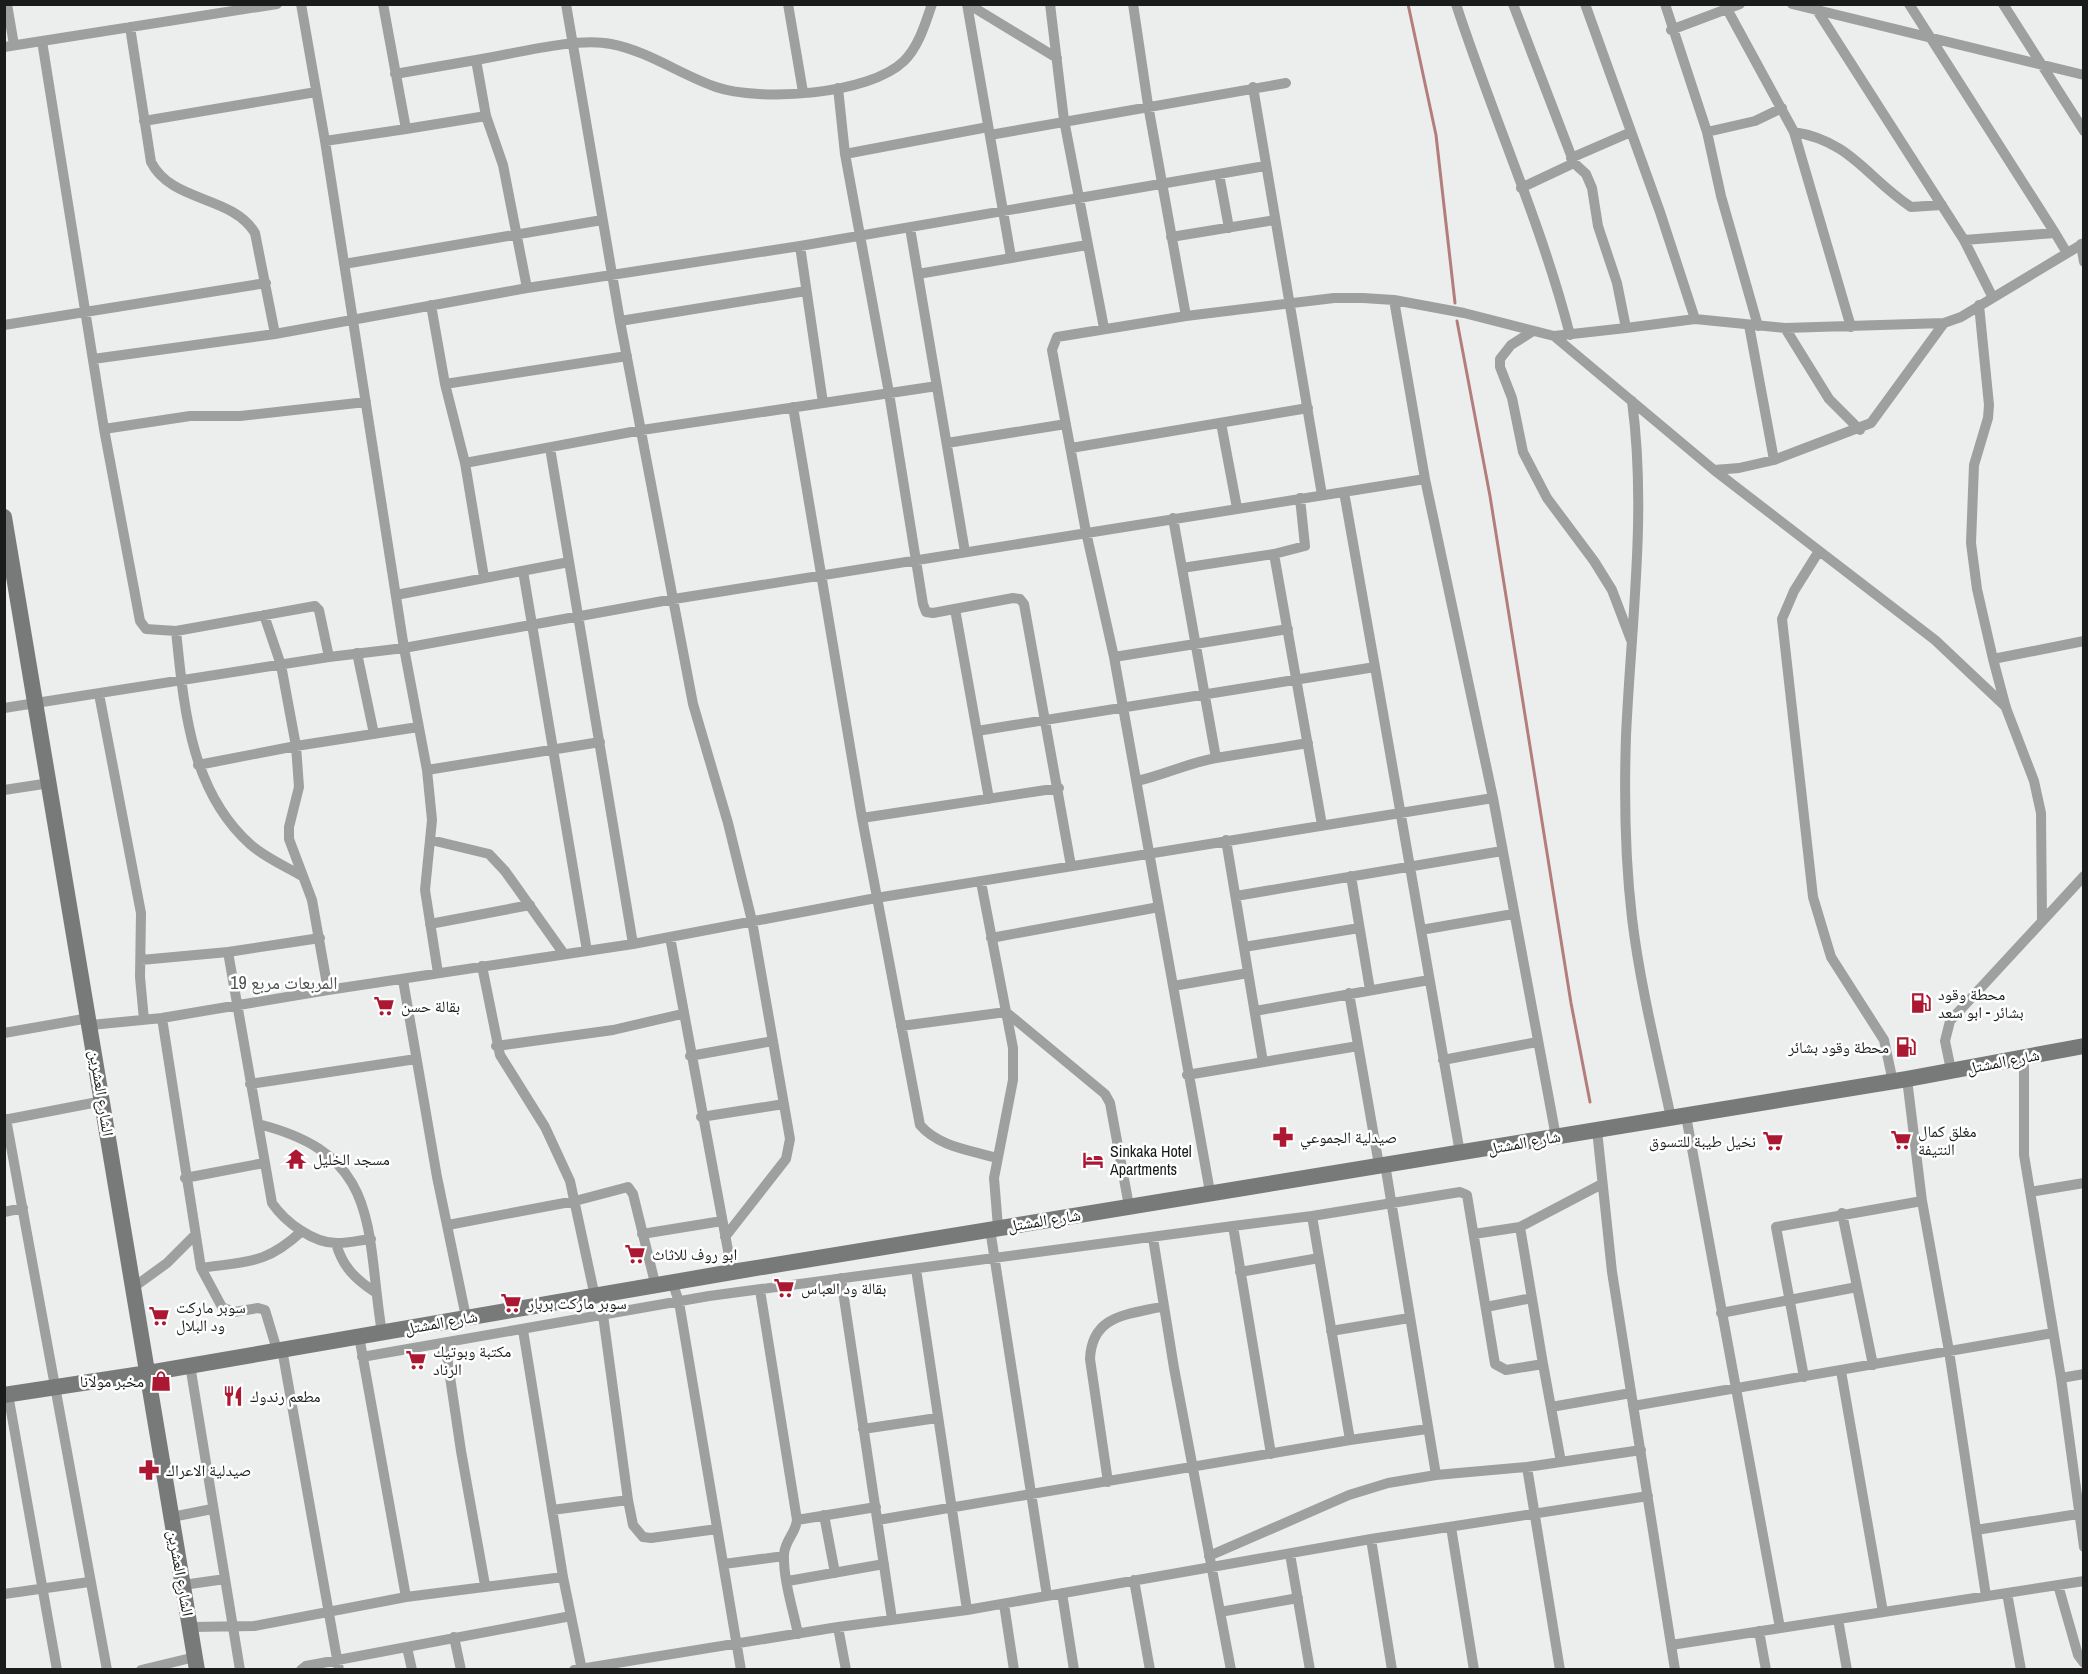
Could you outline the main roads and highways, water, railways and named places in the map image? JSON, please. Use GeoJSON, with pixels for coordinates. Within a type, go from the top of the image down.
{"type":"FeatureCollection","features":[{"type":"Feature","properties":{"kind":"waterway"},"geometry":{"type":"LineString","coordinates":[[1408,4],[1436,135],[1455,303]]}},
{"type":"Feature","properties":{"kind":"waterway"},"geometry":{"type":"LineString","coordinates":[[1457,321],[1490,496],[1571,1003],[1590,1102]]}},
{"type":"Feature","properties":{"kind":"place","name":"محطة وقود بشائر - ابو سعد"},"geometry":{"type":"Point","coordinates":[1921,1003]}},
{"type":"Feature","properties":{"kind":"place","name":"بقالة حسن"},"geometry":{"type":"Point","coordinates":[384,1006]}},
{"type":"Feature","properties":{"kind":"place","name":"محطة وقود بشائر"},"geometry":{"type":"Point","coordinates":[1906,1047]}},
{"type":"Feature","properties":{"kind":"place","name":"صيدلية الجموعي"},"geometry":{"type":"Point","coordinates":[1283,1137]}},
{"type":"Feature","properties":{"kind":"place","name":"مغلق كمال النتيفة"},"geometry":{"type":"Point","coordinates":[1901,1140]}},
{"type":"Feature","properties":{"kind":"place","name":"نخيل طيبة للتسوق"},"geometry":{"type":"Point","coordinates":[1773,1141]}},
{"type":"Feature","properties":{"kind":"place","name":"مسجد الخليل"},"geometry":{"type":"Point","coordinates":[296,1159]}},
{"type":"Feature","properties":{"kind":"place","name":"Sinkaka Hotel Apartments"},"geometry":{"type":"Point","coordinates":[1093,1160]}},
{"type":"Feature","properties":{"kind":"place","name":"ابو روف للاثاث"},"geometry":{"type":"Point","coordinates":[635,1254]}},
{"type":"Feature","properties":{"kind":"place","name":"بقالة ود العباس"},"geometry":{"type":"Point","coordinates":[784,1288]}},
{"type":"Feature","properties":{"kind":"place","name":"سوبر ماركت بربار"},"geometry":{"type":"Point","coordinates":[511,1303]}},
{"type":"Feature","properties":{"kind":"place","name":"سوبر ماركت ود البلال"},"geometry":{"type":"Point","coordinates":[159,1316]}},
{"type":"Feature","properties":{"kind":"place","name":"مكتبة وبوتيك الرناد"},"geometry":{"type":"Point","coordinates":[416,1360]}},
{"type":"Feature","properties":{"kind":"place","name":"مخبر مولانا"},"geometry":{"type":"Point","coordinates":[161,1381]}},
{"type":"Feature","properties":{"kind":"place","name":"مطعم رندوك"},"geometry":{"type":"Point","coordinates":[233,1396]}},
{"type":"Feature","properties":{"kind":"place","name":"صيدلية الاعراك"},"geometry":{"type":"Point","coordinates":[149,1470]}},
{"type":"Feature","properties":{"kind":"district","name":"المربعات مربع 19"},"geometry":{"type":"Point","coordinates":[284,983]}}]}
